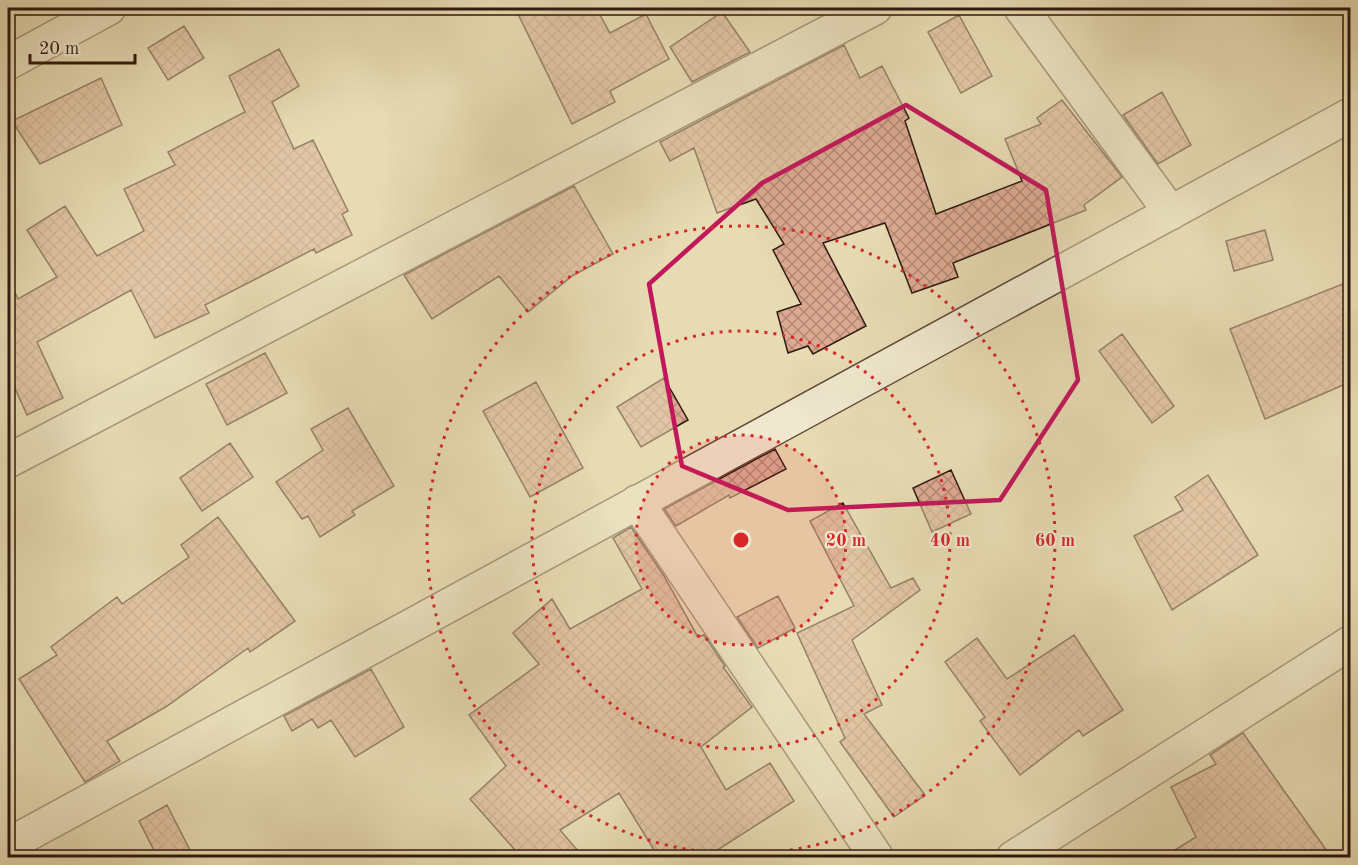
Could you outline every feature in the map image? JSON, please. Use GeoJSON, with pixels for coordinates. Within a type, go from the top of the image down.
{"type":"FeatureCollection","features":[{"type":"Feature","properties":{"kind":"street"},"geometry":{"type":"LineString","coordinates":[[8,63],[109,8]]}},
{"type":"Feature","properties":{"kind":"street"},"geometry":{"type":"LineString","coordinates":[[8,460],[875,8]]}},
{"type":"Feature","properties":{"kind":"street"},"geometry":{"type":"LineString","coordinates":[[1021,8],[1171,213]]}},
{"type":"Feature","properties":{"kind":"street"},"geometry":{"type":"LineString","coordinates":[[8,845],[1350,115]]}},
{"type":"Feature","properties":{"kind":"street"},"geometry":{"type":"LineString","coordinates":[[637,502],[877,858]]}},
{"type":"Feature","properties":{"kind":"street"},"geometry":{"type":"LineString","coordinates":[[1013,858],[1350,643]]}},
{"type":"Feature","properties":{"kind":"highlighted area"},"geometry":{"type":"Polygon","coordinates":[[[906,105],[1046,190],[1078,380],[1000,500],[788,510],[682,466],[649,284],[762,183],[906,105]]]}},
{"type":"Feature","properties":{"kind":"building"},"geometry":{"type":"Polygon","coordinates":[[[515,8],[596,8],[610,33],[646,14],[669,59],[610,91],[615,102],[572,124],[515,8]]]}},
{"type":"Feature","properties":{"kind":"building"},"geometry":{"type":"Polygon","coordinates":[[[722,12],[750,52],[692,82],[670,47],[722,12]]]}},
{"type":"Feature","properties":{"kind":"building"},"geometry":{"type":"Polygon","coordinates":[[[959,15],[992,76],[961,93],[928,32],[959,15]]]}},
{"type":"Feature","properties":{"kind":"building"},"geometry":{"type":"Polygon","coordinates":[[[184,26],[204,58],[168,80],[148,48],[184,26]]]}},
{"type":"Feature","properties":{"kind":"building"},"geometry":{"type":"Polygon","coordinates":[[[844,45],[860,78],[882,66],[909,118],[905,121],[936,214],[1022,181],[1005,139],[1041,124],[1037,118],[1062,100],[1122,177],[1084,205],[1086,210],[953,263],[958,277],[912,293],[885,223],[823,243],[866,326],[813,354],[808,346],[788,353],[777,312],[801,304],[773,250],[784,244],[756,199],[717,213],[694,148],[670,161],[660,142],[844,45]]]}},
{"type":"Feature","properties":{"kind":"building"},"geometry":{"type":"Polygon","coordinates":[[[279,49],[299,86],[272,102],[294,149],[313,140],[348,211],[342,214],[352,235],[316,253],[314,249],[205,305],[209,313],[155,338],[131,290],[37,342],[63,398],[27,415],[8,373],[8,277],[18,299],[57,277],[27,230],[65,206],[97,256],[144,231],[124,189],[175,165],[168,152],[245,112],[229,76],[279,49]]]}},
{"type":"Feature","properties":{"kind":"building"},"geometry":{"type":"Polygon","coordinates":[[[101,78],[122,125],[40,164],[12,121],[101,78]]]}},
{"type":"Feature","properties":{"kind":"building"},"geometry":{"type":"Polygon","coordinates":[[[1162,92],[1191,145],[1158,164],[1123,115],[1162,92]]]}},
{"type":"Feature","properties":{"kind":"building"},"geometry":{"type":"Polygon","coordinates":[[[574,186],[613,254],[572,276],[528,312],[499,276],[432,319],[404,275],[574,186]]]}},
{"type":"Feature","properties":{"kind":"building"},"geometry":{"type":"Polygon","coordinates":[[[1265,230],[1273,260],[1234,271],[1226,241],[1265,230]]]}},
{"type":"Feature","properties":{"kind":"building"},"geometry":{"type":"Polygon","coordinates":[[[1350,281],[1350,382],[1265,419],[1230,329],[1350,281]]]}},
{"type":"Feature","properties":{"kind":"building"},"geometry":{"type":"Polygon","coordinates":[[[1122,334],[1174,406],[1152,423],[1099,351],[1122,334]]]}},
{"type":"Feature","properties":{"kind":"building"},"geometry":{"type":"Polygon","coordinates":[[[265,353],[287,393],[227,425],[206,384],[265,353]]]}},
{"type":"Feature","properties":{"kind":"building"},"geometry":{"type":"Polygon","coordinates":[[[664,378],[688,420],[641,447],[617,407],[664,378]]]}},
{"type":"Feature","properties":{"kind":"building"},"geometry":{"type":"Polygon","coordinates":[[[536,382],[583,468],[530,497],[483,411],[536,382]]]}},
{"type":"Feature","properties":{"kind":"building"},"geometry":{"type":"Polygon","coordinates":[[[348,408],[394,486],[352,511],[355,515],[320,537],[308,516],[302,519],[276,482],[323,450],[311,429],[348,408]]]}},
{"type":"Feature","properties":{"kind":"building"},"geometry":{"type":"Polygon","coordinates":[[[230,443],[253,477],[202,511],[180,478],[230,443]]]}},
{"type":"Feature","properties":{"kind":"building"},"geometry":{"type":"Polygon","coordinates":[[[775,449],[786,469],[730,498],[729,495],[676,526],[664,509],[775,449]]]}},
{"type":"Feature","properties":{"kind":"building"},"geometry":{"type":"Polygon","coordinates":[[[951,470],[971,514],[932,532],[913,488],[951,470]]]}},
{"type":"Feature","properties":{"kind":"building"},"geometry":{"type":"Polygon","coordinates":[[[1208,475],[1258,555],[1172,610],[1134,536],[1183,510],[1175,497],[1208,475]]]}},
{"type":"Feature","properties":{"kind":"building"},"geometry":{"type":"Polygon","coordinates":[[[843,503],[891,588],[913,578],[920,590],[852,640],[882,705],[864,714],[925,795],[894,817],[840,742],[845,738],[797,633],[854,606],[810,521],[843,503]]]}},
{"type":"Feature","properties":{"kind":"building"},"geometry":{"type":"Polygon","coordinates":[[[218,517],[295,621],[250,652],[248,648],[167,706],[107,741],[120,761],[85,782],[19,679],[57,655],[51,647],[117,597],[122,604],[189,557],[181,545],[218,517]]]}},
{"type":"Feature","properties":{"kind":"building"},"geometry":{"type":"Polygon","coordinates":[[[631,527],[664,576],[698,637],[704,635],[725,666],[723,667],[752,707],[701,747],[726,790],[770,763],[794,801],[705,858],[659,858],[619,793],[560,830],[584,858],[522,858],[470,799],[506,766],[469,715],[539,664],[513,633],[552,599],[570,629],[642,589],[613,538],[631,527]]]}},
{"type":"Feature","properties":{"kind":"building"},"geometry":{"type":"Polygon","coordinates":[[[778,596],[795,628],[758,648],[737,617],[778,596]]]}},
{"type":"Feature","properties":{"kind":"building"},"geometry":{"type":"Polygon","coordinates":[[[1074,635],[1123,710],[1083,736],[1079,730],[1020,775],[980,721],[985,717],[945,662],[977,638],[1007,679],[1074,635]]]}},
{"type":"Feature","properties":{"kind":"building"},"geometry":{"type":"Polygon","coordinates":[[[371,669],[404,727],[355,757],[331,720],[318,728],[312,719],[292,731],[284,716],[371,669]]]}},
{"type":"Feature","properties":{"kind":"building"},"geometry":{"type":"Polygon","coordinates":[[[1243,733],[1332,858],[1162,858],[1196,837],[1171,787],[1216,764],[1210,755],[1243,733]]]}},
{"type":"Feature","properties":{"kind":"building"},"geometry":{"type":"Polygon","coordinates":[[[167,805],[194,858],[158,858],[139,821],[167,805]]]}}]}
